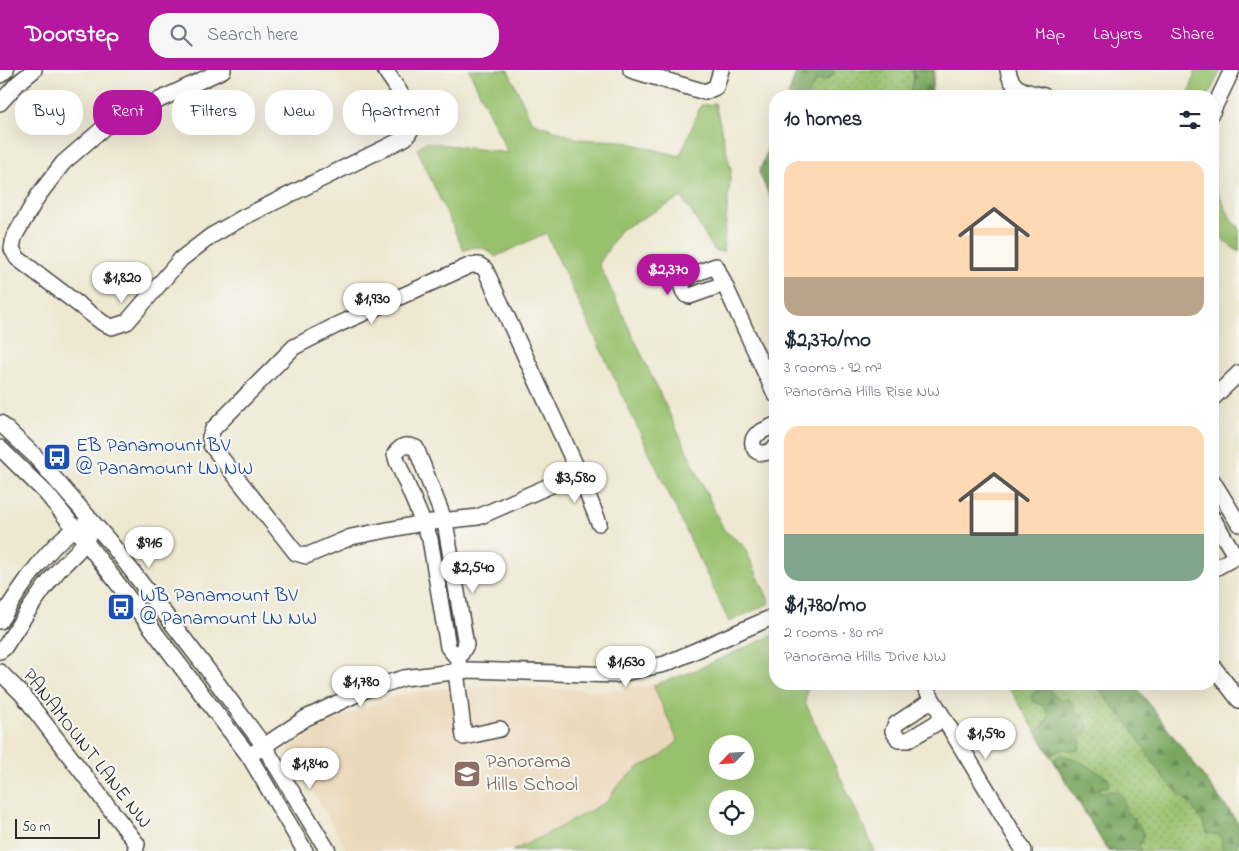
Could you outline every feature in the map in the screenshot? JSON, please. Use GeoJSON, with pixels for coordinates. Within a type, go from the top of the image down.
{"type":"FeatureCollection","features":[{"type":"Feature","properties":{"kind":"street"},"geometry":{"type":"LineString","coordinates":[[0,75],[6,70]]}},
{"type":"Feature","properties":{"kind":"street"},"geometry":{"type":"LineString","coordinates":[[0,103],[18,83],[34,70]]}},
{"type":"Feature","properties":{"kind":"street"},"geometry":{"type":"LineString","coordinates":[[223,70],[108,124],[63,163],[38,196],[14,237],[12,249],[17,258],[103,323],[112,327],[126,322],[181,259],[211,236],[244,217],[405,138],[411,130],[413,122],[411,113],[386,70]]}},
{"type":"Feature","properties":{"kind":"street"},"geometry":{"type":"LineString","coordinates":[[631,70],[705,92],[716,87],[721,70]]}},
{"type":"Feature","properties":{"kind":"street"},"geometry":{"type":"LineString","coordinates":[[1008,70],[1012,85],[1021,90]]}},
{"type":"Feature","properties":{"kind":"street"},"geometry":{"type":"LineString","coordinates":[[1219,97],[1232,70]]}},
{"type":"Feature","properties":{"kind":"street"},"geometry":{"type":"LineString","coordinates":[[579,473],[478,516],[445,522],[422,523],[351,537],[306,556],[296,553],[211,444],[210,437],[213,429],[294,347],[337,325],[471,265],[479,265],[484,269],[579,473],[599,523]]}},
{"type":"Feature","properties":{"kind":"street"},"geometry":{"type":"LineString","coordinates":[[724,284],[769,381]]}},
{"type":"Feature","properties":{"kind":"street"},"geometry":{"type":"LineString","coordinates":[[1219,393],[1239,373]]}},
{"type":"Feature","properties":{"kind":"street"},"geometry":{"type":"LineString","coordinates":[[0,423],[35,456],[93,523],[204,665],[264,746],[292,789],[328,851]]}},
{"type":"Feature","properties":{"kind":"street"},"geometry":{"type":"LineString","coordinates":[[769,428],[756,436],[753,440],[753,446],[760,453],[769,451]]}},
{"type":"Feature","properties":{"kind":"street"},"geometry":{"type":"LineString","coordinates":[[458,667],[466,645],[445,522],[416,448],[407,445],[400,447],[395,454],[430,539],[448,647],[458,667],[464,737],[500,729]]}},
{"type":"Feature","properties":{"kind":"street"},"geometry":{"type":"LineString","coordinates":[[0,448],[46,493],[86,542],[249,756],[305,851]]}},
{"type":"Feature","properties":{"kind":"street"},"geometry":{"type":"LineString","coordinates":[[1219,491],[1239,524]]}},
{"type":"Feature","properties":{"kind":"street"},"geometry":{"type":"LineString","coordinates":[[0,621],[16,594],[43,558],[74,529],[93,523]]}},
{"type":"Feature","properties":{"kind":"street"},"geometry":{"type":"LineString","coordinates":[[0,651],[57,572],[86,542],[93,523]]}},
{"type":"Feature","properties":{"kind":"street"},"geometry":{"type":"LineString","coordinates":[[1219,528],[1238,556],[1219,566]]}},
{"type":"Feature","properties":{"kind":"street"},"geometry":{"type":"LineString","coordinates":[[249,756],[306,718],[365,690],[404,678],[458,667],[614,675],[665,664],[769,619]]}},
{"type":"Feature","properties":{"kind":"street","name":"PANAMOUNT LANE NW"},"geometry":{"type":"LineString","coordinates":[[0,672],[23,695],[137,844],[135,851]]}},
{"type":"Feature","properties":{"kind":"street"},"geometry":{"type":"LineString","coordinates":[[1219,674],[1239,700]]}},
{"type":"Feature","properties":{"kind":"street"},"geometry":{"type":"LineString","coordinates":[[926,690],[1019,849]]}},
{"type":"Feature","properties":{"kind":"street"},"geometry":{"type":"LineString","coordinates":[[932,700],[896,724],[893,731],[899,740],[908,740],[943,719]]}},
{"type":"Feature","properties":{"kind":"shaded area","name":"Panorama Hills School"},"geometry":{"type":"Polygon","coordinates":[[[653,685],[678,741],[660,757],[639,767],[617,786],[608,801],[512,851],[347,851],[308,782],[287,750],[333,721],[402,694],[445,688],[486,686],[604,691],[653,685]]]}},
{"type":"Feature","properties":{"kind":"green space"},"geometry":{"type":"Polygon","coordinates":[[[469,70],[508,70],[532,122],[579,139],[622,141],[680,156],[701,105],[715,103],[731,170],[723,252],[714,250],[682,197],[620,230],[599,264],[724,530],[744,546],[769,603],[729,622],[546,233],[495,257],[488,251],[477,247],[464,251],[417,149],[425,142],[508,153],[469,70]]]}},
{"type":"Feature","properties":{"kind":"green space"},"geometry":{"type":"Polygon","coordinates":[[[797,70],[935,70],[932,90],[790,90],[797,70]]]}},
{"type":"Feature","properties":{"kind":"green space"},"geometry":{"type":"Polygon","coordinates":[[[797,70],[833,70],[835,73],[827,80],[817,80],[811,90],[790,90],[797,70]]]}},
{"type":"Feature","properties":{"kind":"green space"},"geometry":{"type":"Polygon","coordinates":[[[912,70],[933,70],[931,90],[910,90],[914,77],[912,70]]]}},
{"type":"Feature","properties":{"kind":"green space"},"geometry":{"type":"Polygon","coordinates":[[[1196,70],[1221,70],[1211,90],[1190,90],[1196,70]]]}},
{"type":"Feature","properties":{"kind":"green space"},"geometry":{"type":"Polygon","coordinates":[[[769,146],[769,196],[759,172],[769,146]]]}},
{"type":"Feature","properties":{"kind":"green space"},"geometry":{"type":"Polygon","coordinates":[[[1219,195],[1233,223],[1239,227],[1239,252],[1225,242],[1219,234],[1219,195]]]}},
{"type":"Feature","properties":{"kind":"green space"},"geometry":{"type":"Polygon","coordinates":[[[769,637],[769,690],[807,690],[805,702],[875,851],[512,851],[608,801],[617,786],[639,767],[660,757],[678,741],[653,685],[689,673],[769,637]]]}},
{"type":"Feature","properties":{"kind":"green space"},"geometry":{"type":"Polygon","coordinates":[[[1011,690],[1138,690],[1239,824],[1239,851],[1108,851],[1011,690]]]}},
{"type":"Feature","properties":{"kind":"green space"},"geometry":{"type":"Polygon","coordinates":[[[1036,690],[1049,690],[1057,698],[1068,699],[1074,705],[1076,713],[1082,715],[1088,726],[1088,732],[1080,738],[1078,751],[1063,749],[1051,755],[1037,732],[1049,716],[1044,706],[1033,701],[1031,697],[1036,690]]]}},
{"type":"Feature","properties":{"kind":"green space"},"geometry":{"type":"Polygon","coordinates":[[[1101,690],[1138,690],[1239,824],[1239,851],[1222,851],[1221,835],[1207,833],[1196,812],[1167,782],[1133,731],[1101,690]]]}},
{"type":"Feature","properties":{"kind":"green space"},"geometry":{"type":"Polygon","coordinates":[[[1060,755],[1085,764],[1109,780],[1109,785],[1098,789],[1100,792],[1118,791],[1122,795],[1125,801],[1124,809],[1134,818],[1144,834],[1139,846],[1141,851],[1108,851],[1054,760],[1060,755]]]}},
{"type":"Feature","properties":{"kind":"place","name":"EB Panamount BV @ Panamount LN NW"},"geometry":{"type":"Point","coordinates":[57,457]}},
{"type":"Feature","properties":{"kind":"place","name":"WB Panamount BV @ Panamount LN NW"},"geometry":{"type":"Point","coordinates":[121,607]}},
{"type":"Feature","properties":{"kind":"place","name":"Panorama Hills School"},"geometry":{"type":"Point","coordinates":[467,774]}}]}
